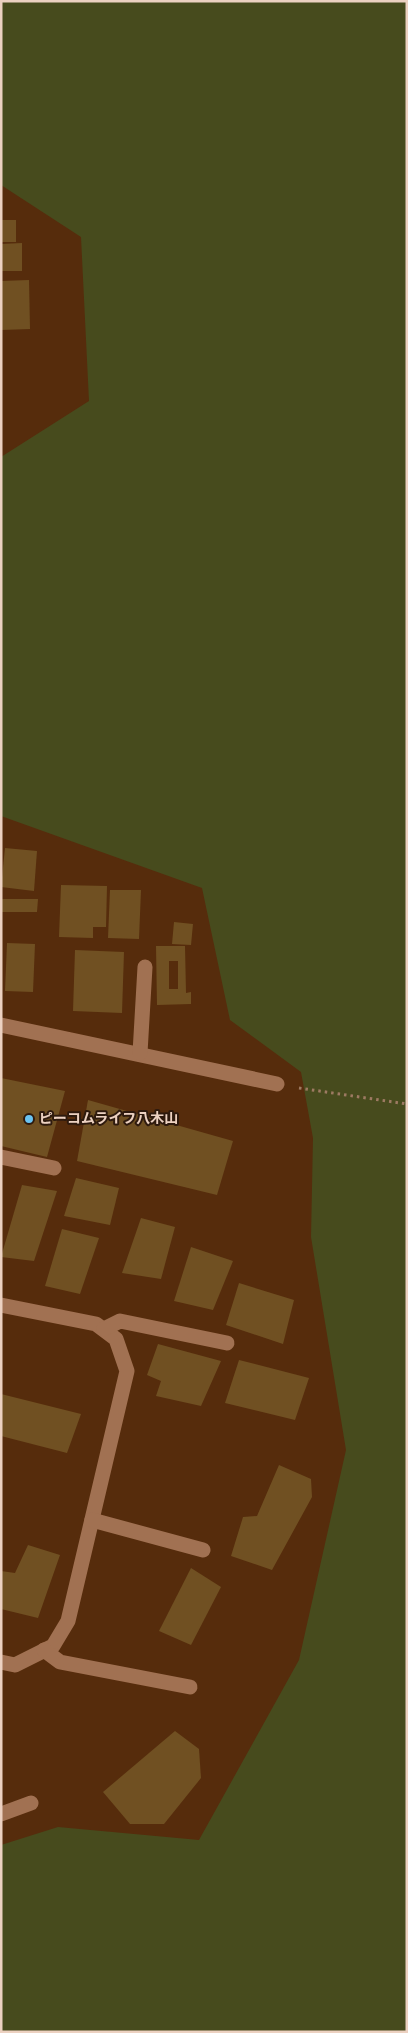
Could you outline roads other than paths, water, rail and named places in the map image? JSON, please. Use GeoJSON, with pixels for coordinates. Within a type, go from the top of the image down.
{"type":"FeatureCollection","features":[{"type":"Feature","properties":{"kind":"street"},"geometry":{"type":"LineString","coordinates":[[140,1054],[145,967]]}},
{"type":"Feature","properties":{"kind":"street"},"geometry":{"type":"LineString","coordinates":[[1,1025],[277,1084]]}},
{"type":"Feature","properties":{"kind":"street"},"geometry":{"type":"LineString","coordinates":[[1,1157],[54,1168]]}},
{"type":"Feature","properties":{"kind":"street"},"geometry":{"type":"LineString","coordinates":[[1,1305],[96,1324],[116,1339],[127,1372],[68,1621],[53,1646],[15,1665],[1,1662]]}},
{"type":"Feature","properties":{"kind":"street"},"geometry":{"type":"LineString","coordinates":[[104,1329],[120,1321],[227,1343]]}},
{"type":"Feature","properties":{"kind":"street"},"geometry":{"type":"LineString","coordinates":[[92,1520],[203,1550]]}},
{"type":"Feature","properties":{"kind":"street"},"geometry":{"type":"LineString","coordinates":[[44,1650],[60,1662],[190,1687]]}},
{"type":"Feature","properties":{"kind":"street"},"geometry":{"type":"LineString","coordinates":[[1,1814],[31,1803]]}},
{"type":"Feature","properties":{"kind":"place","name":"ピーコムライフ八木山"},"geometry":{"type":"Point","coordinates":[29,1119]}}]}
